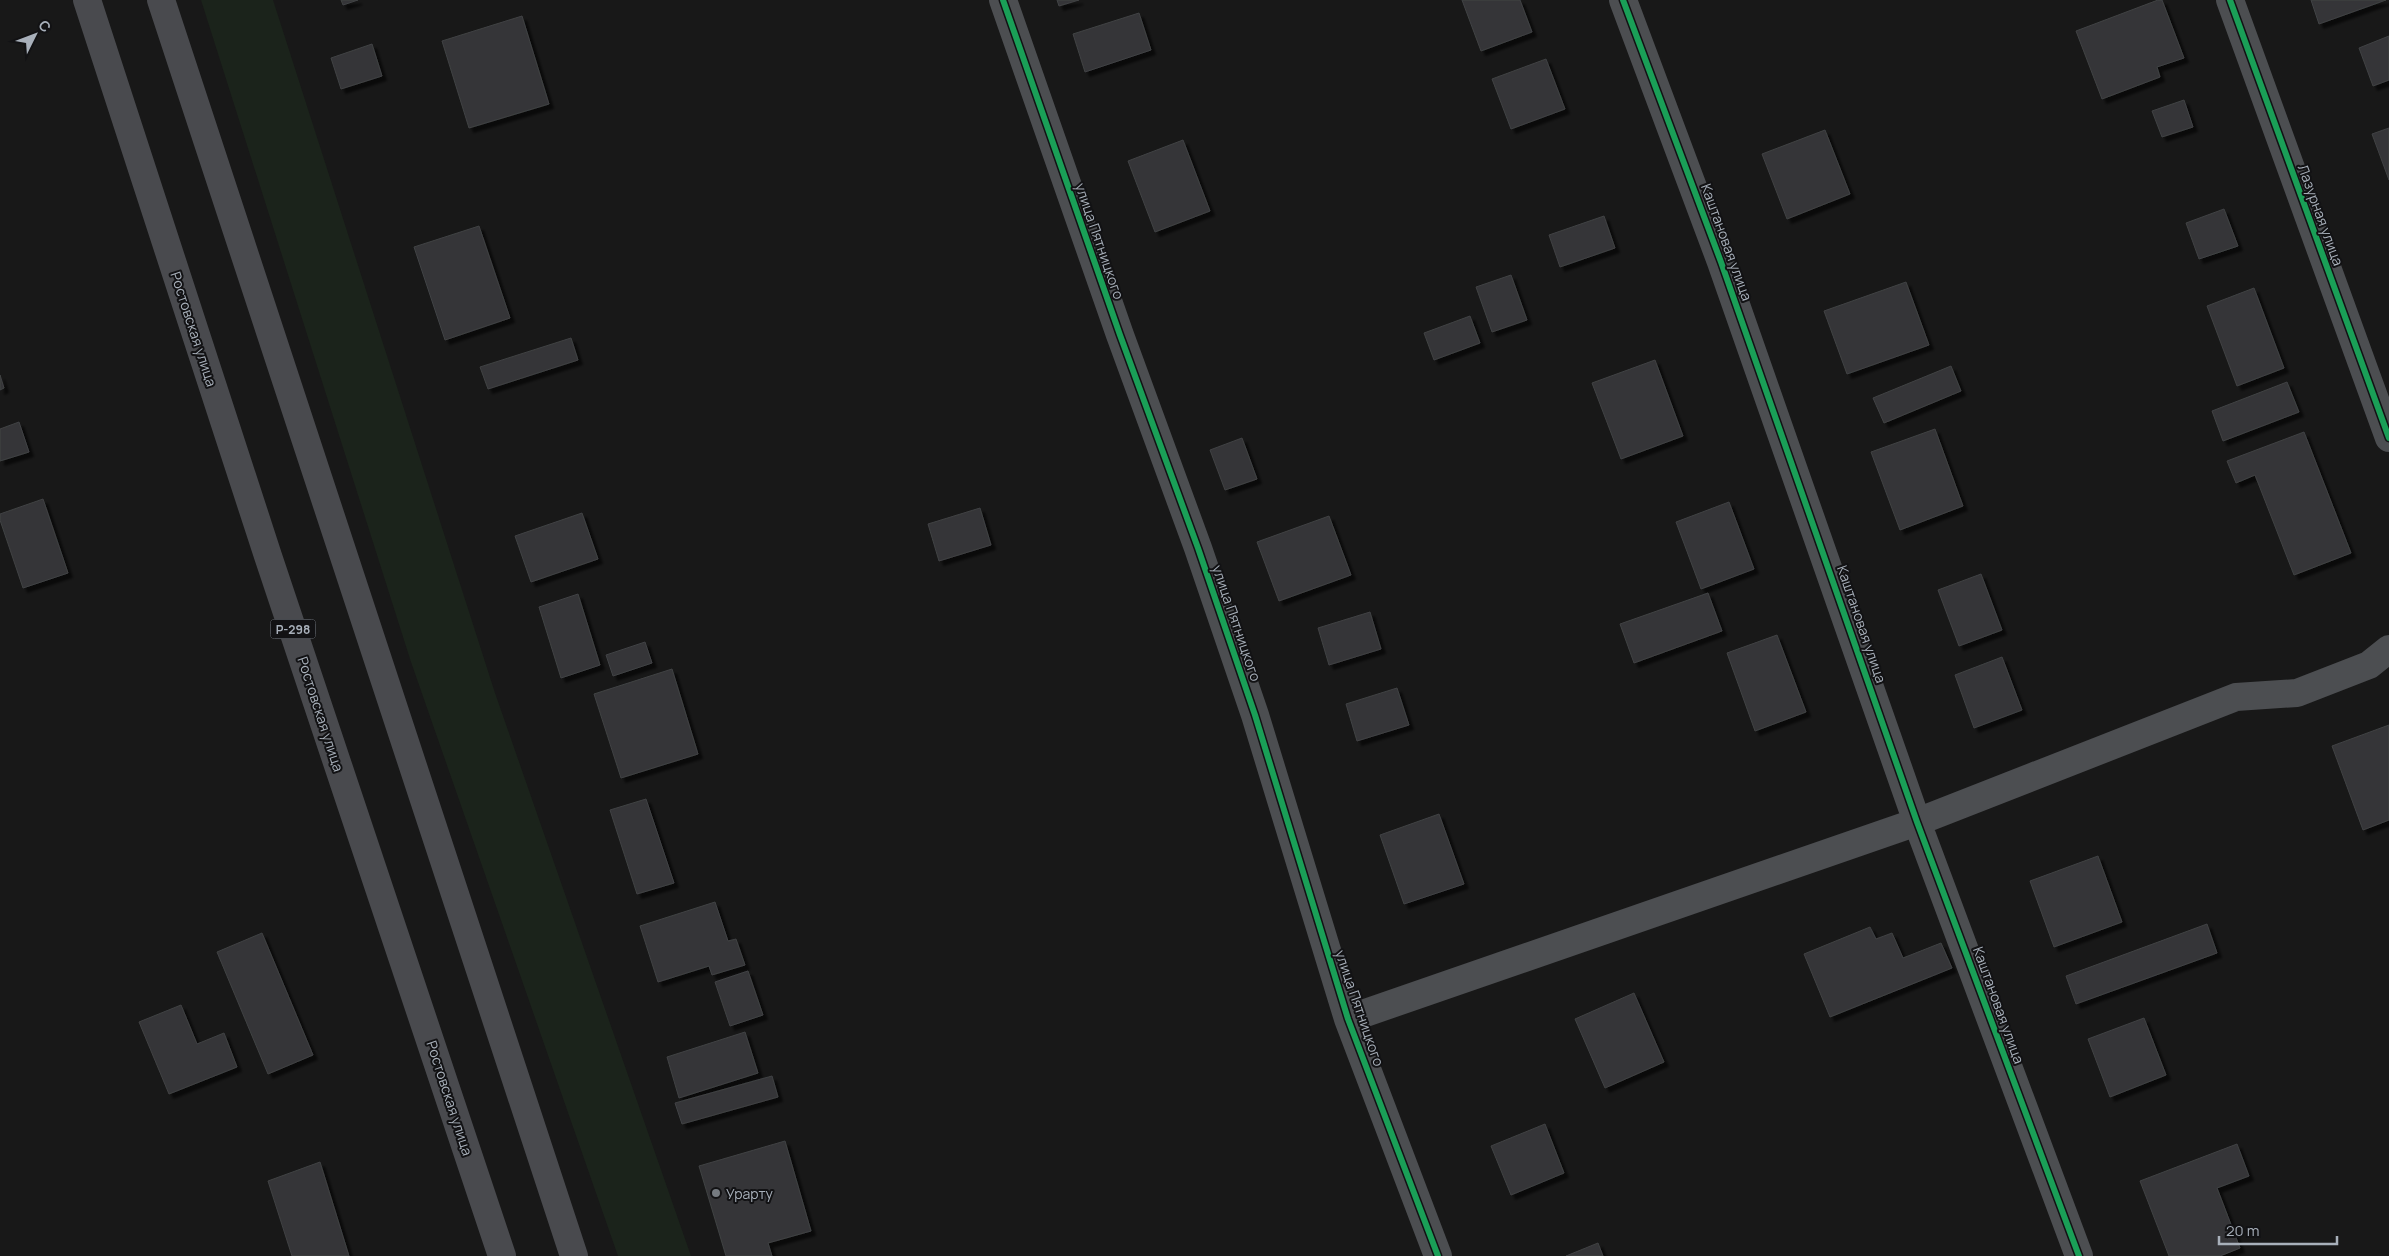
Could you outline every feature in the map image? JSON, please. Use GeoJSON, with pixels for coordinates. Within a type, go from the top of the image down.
{"type":"FeatureCollection","features":[{"type":"Feature","properties":{"kind":"highway","name":"Ростовская улица"},"geometry":{"type":"LineString","coordinates":[[87,0],[265,547],[502,1256]]}},
{"type":"Feature","properties":{"kind":"highway"},"geometry":{"type":"LineString","coordinates":[[161,0],[574,1256]]}},
{"type":"Feature","properties":{"kind":"street","name":"улица Пятницкого"},"geometry":{"type":"LineString","coordinates":[[1003,0],[1230,641],[1258,724],[1348,1019],[1438,1256]]}},
{"type":"Feature","properties":{"kind":"street","name":"Каштановая улица"},"geometry":{"type":"LineString","coordinates":[[1624,0],[1721,262],[1917,822],[2079,1256]]}},
{"type":"Feature","properties":{"kind":"street","name":"Лазурная улица"},"geometry":{"type":"LineString","coordinates":[[2230,0],[2389,438]]}},
{"type":"Feature","properties":{"kind":"street"},"geometry":{"type":"LineString","coordinates":[[1348,1019],[1917,822],[2236,697],[2297,694],[2369,665],[2389,649]]}},
{"type":"Feature","properties":{"kind":"shaded area"},"geometry":{"type":"Polygon","coordinates":[[[201,0],[273,0],[495,693],[691,1256],[618,1256],[411,662],[201,0]]]}},
{"type":"Feature","properties":{"kind":"building"},"geometry":{"type":"Polygon","coordinates":[[[341,0],[358,0],[343,5],[341,0]]]}},
{"type":"Feature","properties":{"kind":"building"},"geometry":{"type":"Polygon","coordinates":[[[1057,0],[1079,0],[1059,6],[1057,0]]]}},
{"type":"Feature","properties":{"kind":"building"},"geometry":{"type":"Polygon","coordinates":[[[1462,0],[1520,0],[1532,32],[1481,51],[1462,0]]]}},
{"type":"Feature","properties":{"kind":"building"},"geometry":{"type":"Polygon","coordinates":[[[2162,0],[2184,58],[2157,67],[2160,77],[2102,99],[2076,31],[2162,0]]]}},
{"type":"Feature","properties":{"kind":"building"},"geometry":{"type":"Polygon","coordinates":[[[2311,0],[2386,0],[2319,24],[2311,0]]]}},
{"type":"Feature","properties":{"kind":"building"},"geometry":{"type":"Polygon","coordinates":[[[1139,13],[1151,50],[1085,72],[1073,34],[1139,13]]]}},
{"type":"Feature","properties":{"kind":"building"},"geometry":{"type":"Polygon","coordinates":[[[522,16],[549,104],[469,128],[442,41],[522,16]]]}},
{"type":"Feature","properties":{"kind":"building"},"geometry":{"type":"Polygon","coordinates":[[[2389,36],[2389,80],[2373,86],[2359,48],[2389,36]]]}},
{"type":"Feature","properties":{"kind":"building"},"geometry":{"type":"Polygon","coordinates":[[[372,44],[382,76],[341,89],[331,58],[372,44]]]}},
{"type":"Feature","properties":{"kind":"building"},"geometry":{"type":"Polygon","coordinates":[[[1546,59],[1565,109],[1511,129],[1492,79],[1546,59]]]}},
{"type":"Feature","properties":{"kind":"building"},"geometry":{"type":"Polygon","coordinates":[[[2184,100],[2193,127],[2162,137],[2152,111],[2184,100]]]}},
{"type":"Feature","properties":{"kind":"building"},"geometry":{"type":"Polygon","coordinates":[[[2389,128],[2389,180],[2372,134],[2389,128]]]}},
{"type":"Feature","properties":{"kind":"building"},"geometry":{"type":"Polygon","coordinates":[[[1825,130],[1850,194],[1787,219],[1762,154],[1825,130]]]}},
{"type":"Feature","properties":{"kind":"building"},"geometry":{"type":"Polygon","coordinates":[[[1183,140],[1210,211],[1155,232],[1128,161],[1183,140]]]}},
{"type":"Feature","properties":{"kind":"building"},"geometry":{"type":"Polygon","coordinates":[[[2224,209],[2238,246],[2199,259],[2186,223],[2224,209]]]}},
{"type":"Feature","properties":{"kind":"building"},"geometry":{"type":"Polygon","coordinates":[[[1604,216],[1615,248],[1560,267],[1549,235],[1604,216]]]}},
{"type":"Feature","properties":{"kind":"building"},"geometry":{"type":"Polygon","coordinates":[[[479,226],[510,318],[445,340],[414,247],[479,226]]]}},
{"type":"Feature","properties":{"kind":"building"},"geometry":{"type":"Polygon","coordinates":[[[1511,275],[1527,320],[1492,332],[1476,287],[1511,275]]]}},
{"type":"Feature","properties":{"kind":"building"},"geometry":{"type":"Polygon","coordinates":[[[1906,282],[1929,345],[1847,374],[1824,311],[1906,282]]]}},
{"type":"Feature","properties":{"kind":"building"},"geometry":{"type":"Polygon","coordinates":[[[2254,288],[2284,368],[2237,386],[2207,306],[2254,288]]]}},
{"type":"Feature","properties":{"kind":"building"},"geometry":{"type":"Polygon","coordinates":[[[1470,316],[1480,343],[1434,360],[1424,333],[1470,316]]]}},
{"type":"Feature","properties":{"kind":"building"},"geometry":{"type":"Polygon","coordinates":[[[571,338],[578,360],[488,389],[480,367],[571,338]]]}},
{"type":"Feature","properties":{"kind":"building"},"geometry":{"type":"Polygon","coordinates":[[[1655,360],[1683,436],[1621,459],[1592,383],[1655,360]]]}},
{"type":"Feature","properties":{"kind":"building"},"geometry":{"type":"Polygon","coordinates":[[[1951,366],[1961,391],[1884,423],[1873,398],[1951,366]]]}},
{"type":"Feature","properties":{"kind":"building"},"geometry":{"type":"Polygon","coordinates":[[[0,375],[4,388],[0,390],[0,375]]]}},
{"type":"Feature","properties":{"kind":"building"},"geometry":{"type":"Polygon","coordinates":[[[2287,382],[2299,412],[2223,441],[2212,411],[2287,382]]]}},
{"type":"Feature","properties":{"kind":"building"},"geometry":{"type":"Polygon","coordinates":[[[19,422],[29,452],[0,461],[0,429],[19,422]]]}},
{"type":"Feature","properties":{"kind":"building"},"geometry":{"type":"Polygon","coordinates":[[[1935,429],[1963,506],[1900,530],[1871,452],[1935,429]]]}},
{"type":"Feature","properties":{"kind":"building"},"geometry":{"type":"Polygon","coordinates":[[[2304,432],[2351,553],[2294,575],[2255,475],[2236,483],[2227,461],[2304,432]]]}},
{"type":"Feature","properties":{"kind":"building"},"geometry":{"type":"Polygon","coordinates":[[[1242,438],[1257,479],[1225,490],[1210,450],[1242,438]]]}},
{"type":"Feature","properties":{"kind":"building"},"geometry":{"type":"Polygon","coordinates":[[[43,499],[68,573],[23,588],[0,520],[0,514],[43,499]]]}},
{"type":"Feature","properties":{"kind":"building"},"geometry":{"type":"Polygon","coordinates":[[[1729,502],[1754,569],[1701,589],[1676,522],[1729,502]]]}},
{"type":"Feature","properties":{"kind":"building"},"geometry":{"type":"Polygon","coordinates":[[[980,508],[991,545],[939,561],[928,524],[980,508]]]}},
{"type":"Feature","properties":{"kind":"building"},"geometry":{"type":"Polygon","coordinates":[[[582,513],[598,559],[531,582],[515,536],[582,513]]]}},
{"type":"Feature","properties":{"kind":"building"},"geometry":{"type":"Polygon","coordinates":[[[1329,516],[1351,575],[1279,601],[1257,542],[1329,516]]]}},
{"type":"Feature","properties":{"kind":"building"},"geometry":{"type":"Polygon","coordinates":[[[1981,574],[2002,630],[1959,646],[1938,590],[1981,574]]]}},
{"type":"Feature","properties":{"kind":"building"},"geometry":{"type":"Polygon","coordinates":[[[1708,593],[1722,631],[1634,663],[1620,624],[1708,593]]]}},
{"type":"Feature","properties":{"kind":"building"},"geometry":{"type":"Polygon","coordinates":[[[578,594],[600,665],[561,678],[539,607],[578,594]]]}},
{"type":"Feature","properties":{"kind":"building"},"geometry":{"type":"Polygon","coordinates":[[[1370,612],[1381,649],[1329,665],[1318,628],[1370,612]]]}},
{"type":"Feature","properties":{"kind":"building"},"geometry":{"type":"Polygon","coordinates":[[[1777,635],[1806,712],[1755,731],[1727,653],[1777,635]]]}},
{"type":"Feature","properties":{"kind":"building"},"geometry":{"type":"Polygon","coordinates":[[[645,642],[652,663],[613,676],[606,655],[645,642]]]}},
{"type":"Feature","properties":{"kind":"building"},"geometry":{"type":"Polygon","coordinates":[[[2002,657],[2022,710],[1974,728],[1955,675],[2002,657]]]}},
{"type":"Feature","properties":{"kind":"building"},"geometry":{"type":"Polygon","coordinates":[[[672,669],[698,754],[621,778],[594,694],[672,669]]]}},
{"type":"Feature","properties":{"kind":"building"},"geometry":{"type":"Polygon","coordinates":[[[1397,688],[1409,725],[1357,741],[1346,704],[1397,688]]]}},
{"type":"Feature","properties":{"kind":"building"},"geometry":{"type":"Polygon","coordinates":[[[2389,725],[2389,820],[2363,830],[2332,746],[2389,725]]]}},
{"type":"Feature","properties":{"kind":"building"},"geometry":{"type":"Polygon","coordinates":[[[646,799],[674,883],[637,894],[610,810],[646,799]]]}},
{"type":"Feature","properties":{"kind":"building"},"geometry":{"type":"Polygon","coordinates":[[[1439,814],[1464,884],[1404,904],[1380,835],[1439,814]]]}},
{"type":"Feature","properties":{"kind":"building"},"geometry":{"type":"Polygon","coordinates":[[[2098,856],[2122,922],[2054,947],[2030,881],[2098,856]]]}},
{"type":"Feature","properties":{"kind":"building"},"geometry":{"type":"Polygon","coordinates":[[[715,902],[728,941],[736,939],[745,965],[712,975],[709,966],[658,982],[640,926],[715,902]]]}},
{"type":"Feature","properties":{"kind":"building"},"geometry":{"type":"Polygon","coordinates":[[[2207,924],[2217,953],[2076,1004],[2066,976],[2207,924]]]}},
{"type":"Feature","properties":{"kind":"building"},"geometry":{"type":"Polygon","coordinates":[[[1870,927],[1876,939],[1892,933],[1903,958],[1941,943],[1952,968],[1830,1017],[1804,954],[1870,927]]]}},
{"type":"Feature","properties":{"kind":"building"},"geometry":{"type":"Polygon","coordinates":[[[262,933],[313,1055],[268,1074],[217,952],[262,933]]]}},
{"type":"Feature","properties":{"kind":"building"},"geometry":{"type":"Polygon","coordinates":[[[748,971],[763,1015],[730,1026],[715,982],[748,971]]]}},
{"type":"Feature","properties":{"kind":"building"},"geometry":{"type":"Polygon","coordinates":[[[1634,993],[1664,1062],[1605,1088],[1575,1019],[1634,993]]]}},
{"type":"Feature","properties":{"kind":"building"},"geometry":{"type":"Polygon","coordinates":[[[181,1005],[197,1044],[224,1033],[237,1067],[169,1094],[139,1022],[181,1005]]]}},
{"type":"Feature","properties":{"kind":"building"},"geometry":{"type":"Polygon","coordinates":[[[2144,1018],[2166,1075],[2110,1097],[2088,1039],[2144,1018]]]}},
{"type":"Feature","properties":{"kind":"building"},"geometry":{"type":"Polygon","coordinates":[[[745,1032],[758,1073],[679,1098],[667,1057],[745,1032]]]}},
{"type":"Feature","properties":{"kind":"building"},"geometry":{"type":"Polygon","coordinates":[[[772,1076],[778,1097],[682,1124],[675,1103],[772,1076]]]}},
{"type":"Feature","properties":{"kind":"building"},"geometry":{"type":"Polygon","coordinates":[[[1545,1124],[1564,1173],[1511,1195],[1491,1146],[1545,1124]]]}},
{"type":"Feature","properties":{"kind":"building"},"geometry":{"type":"Polygon","coordinates":[[[785,1141],[811,1231],[768,1243],[772,1256],[726,1256],[699,1166],[785,1141]]]}},
{"type":"Feature","properties":{"kind":"building"},"geometry":{"type":"Polygon","coordinates":[[[2237,1144],[2249,1176],[2217,1188],[2240,1248],[2220,1256],[2169,1256],[2140,1181],[2237,1144]]]}},
{"type":"Feature","properties":{"kind":"building"},"geometry":{"type":"Polygon","coordinates":[[[320,1162],[349,1256],[292,1256],[268,1181],[320,1162]]]}},
{"type":"Feature","properties":{"kind":"building"},"geometry":{"type":"Polygon","coordinates":[[[1598,1243],[1603,1256],[1566,1256],[1598,1243]]]}},
{"type":"Feature","properties":{"kind":"cycle path"},"geometry":{"type":"LineString","coordinates":[[1003,0],[1120,335],[1198,548],[1255,715],[1348,1019],[1438,1256]]}},
{"type":"Feature","properties":{"kind":"cycle path"},"geometry":{"type":"LineString","coordinates":[[1623,0],[1721,262],[1917,822],[2079,1256]]}},
{"type":"Feature","properties":{"kind":"cycle path"},"geometry":{"type":"LineString","coordinates":[[2230,0],[2389,438]]}},
{"type":"Feature","properties":{"kind":"place","name":"Урарту"},"geometry":{"type":"Point","coordinates":[716,1193]}}]}
